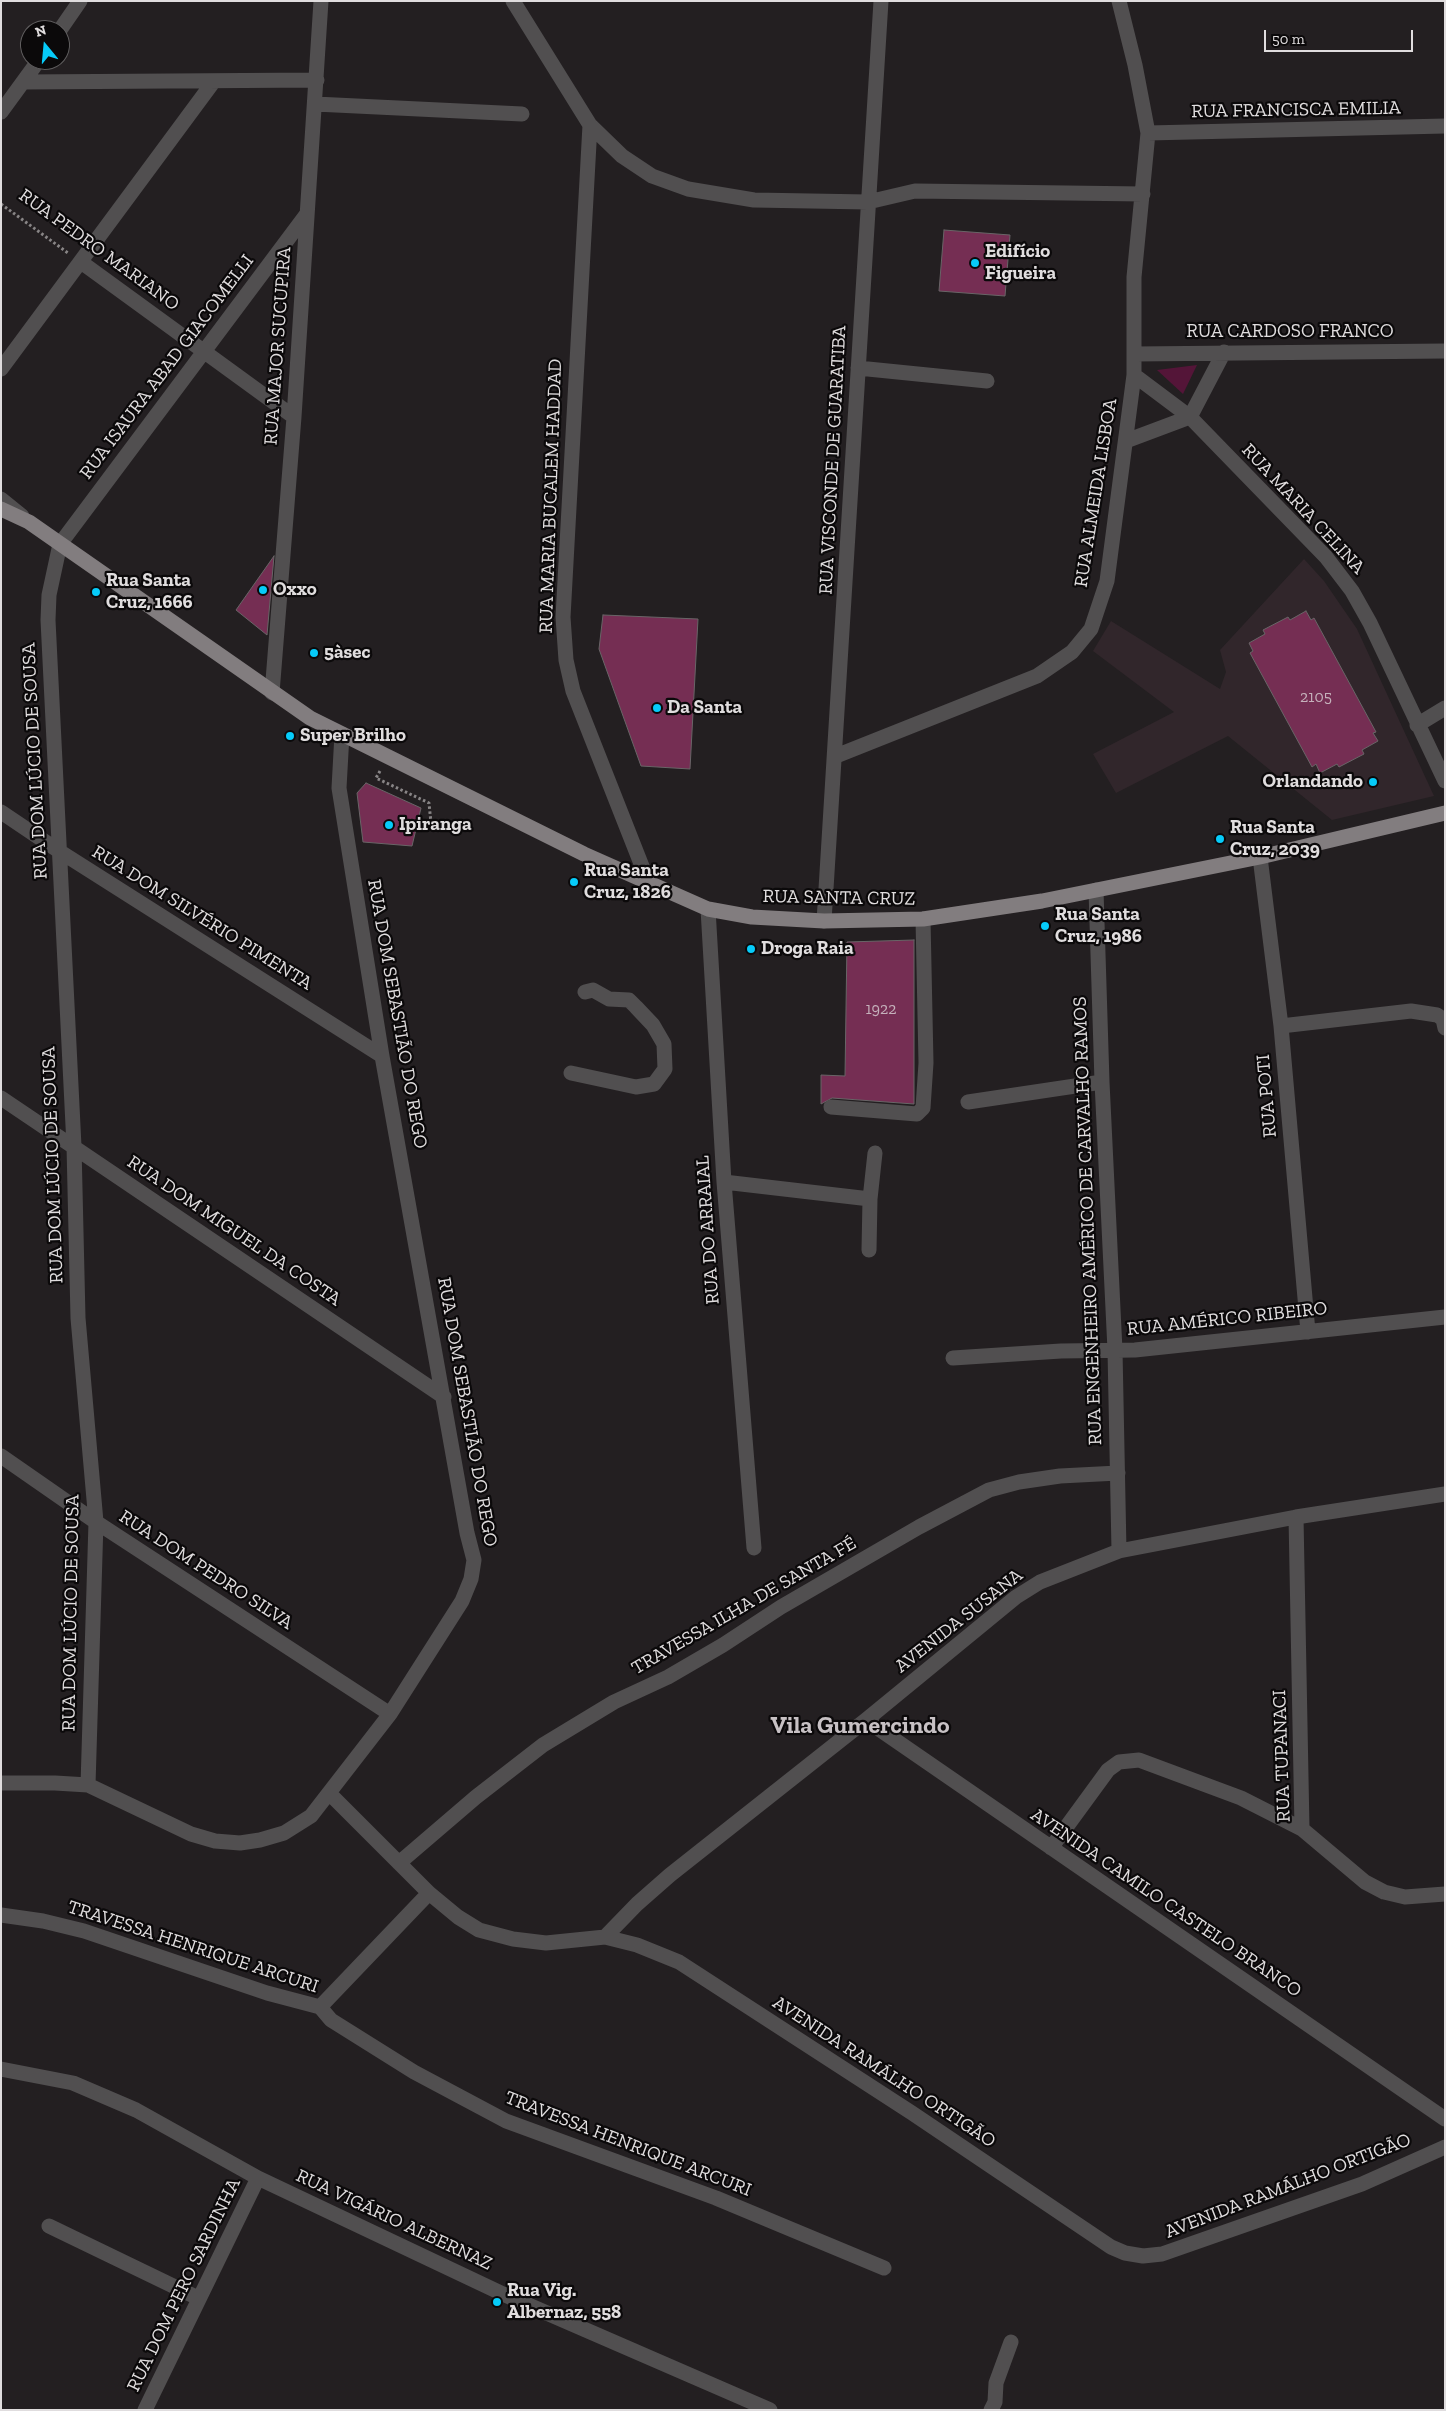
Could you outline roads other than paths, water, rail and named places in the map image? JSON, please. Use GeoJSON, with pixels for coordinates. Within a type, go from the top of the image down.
{"type":"FeatureCollection","features":[{"type":"Feature","properties":{"kind":"main road","name":"RUA SANTA CRUZ"},"geometry":{"type":"LineString","coordinates":[[1,509],[29,522],[310,718],[386,757],[649,884],[708,909],[752,917],[824,921],[923,919],[984,911],[1096,890],[1260,857],[1445,814]]}},
{"type":"Feature","properties":{"kind":"street"},"geometry":{"type":"LineString","coordinates":[[67,20],[80,1]]}},
{"type":"Feature","properties":{"kind":"street","name":"RUA MAJOR SUCUPIRA"},"geometry":{"type":"LineString","coordinates":[[272,693],[294,417],[321,1]]}},
{"type":"Feature","properties":{"kind":"street"},"geometry":{"type":"LineString","coordinates":[[513,1],[590,125],[622,156],[652,176],[688,189],[754,200],[868,202],[915,191],[1144,194]]}},
{"type":"Feature","properties":{"kind":"street","name":"RUA VISCONDE DE GUARATIBA"},"geometry":{"type":"LineString","coordinates":[[824,921],[836,756],[881,1]]}},
{"type":"Feature","properties":{"kind":"street","name":"RUA ALMEIDA LISBOA"},"geometry":{"type":"LineString","coordinates":[[836,756],[1037,676],[1072,652],[1091,629],[1107,581],[1134,375],[1134,277],[1144,194],[1148,133],[1135,65],[1118,1]]}},
{"type":"Feature","properties":{"kind":"street"},"geometry":{"type":"LineString","coordinates":[[1,112],[32,70]]}},
{"type":"Feature","properties":{"kind":"street"},"geometry":{"type":"LineString","coordinates":[[23,82],[317,80]]}},
{"type":"Feature","properties":{"kind":"street"},"geometry":{"type":"LineString","coordinates":[[1,369],[214,81]]}},
{"type":"Feature","properties":{"kind":"street"},"geometry":{"type":"LineString","coordinates":[[315,104],[522,114]]}},
{"type":"Feature","properties":{"kind":"street","name":"RUA MARIA BUCALEM HADDAD"},"geometry":{"type":"LineString","coordinates":[[590,125],[563,617],[566,660],[573,691],[649,884]]}},
{"type":"Feature","properties":{"kind":"street","name":"RUA FRANCISCA EMILIA"},"geometry":{"type":"LineString","coordinates":[[1148,133],[1445,126]]}},
{"type":"Feature","properties":{"kind":"street","name":"RUA ISAURA ABAD GIACOMELLI"},"geometry":{"type":"LineString","coordinates":[[60,544],[306,215]]}},
{"type":"Feature","properties":{"kind":"street","name":"RUA PEDRO MARIANO"},"geometry":{"type":"LineString","coordinates":[[81,262],[294,417]]}},
{"type":"Feature","properties":{"kind":"street","name":"RUA CARDOSO FRANCO"},"geometry":{"type":"LineString","coordinates":[[1135,354],[1445,351]]}},
{"type":"Feature","properties":{"kind":"street"},"geometry":{"type":"LineString","coordinates":[[1126,441],[1190,417],[1224,352]]}},
{"type":"Feature","properties":{"kind":"street"},"geometry":{"type":"LineString","coordinates":[[858,368],[987,381]]}},
{"type":"Feature","properties":{"kind":"street","name":"RUA MARIA CELINA"},"geometry":{"type":"LineString","coordinates":[[1134,375],[1190,417],[1326,556],[1352,591],[1370,623],[1445,781]]}},
{"type":"Feature","properties":{"kind":"street","name":"RUA SANTA CRUZ"},"geometry":{"type":"LineString","coordinates":[[1,499],[29,522]]}},
{"type":"Feature","properties":{"kind":"street","name":"RUA DOM LÚCIO DE SOUSA"},"geometry":{"type":"LineString","coordinates":[[60,544],[49,595],[48,620],[74,1146],[78,1318],[96,1522],[88,1785]]}},
{"type":"Feature","properties":{"kind":"street"},"geometry":{"type":"LineString","coordinates":[[1417,725],[1445,708]]}},
{"type":"Feature","properties":{"kind":"street","name":"RUA DOM SEBASTIÃO DO REGO"},"geometry":{"type":"LineString","coordinates":[[1,1783],[88,1785],[191,1834],[215,1841],[240,1843],[260,1840],[284,1833],[311,1816],[330,1794],[390,1714],[462,1601],[471,1579],[474,1560],[467,1533],[382,1056],[339,788],[342,734]]}},
{"type":"Feature","properties":{"kind":"street","name":"RUA DOM SILVÉRIO PIMENTA"},"geometry":{"type":"LineString","coordinates":[[1,812],[59,851],[382,1056]]}},
{"type":"Feature","properties":{"kind":"street","name":"RUA POTI"},"geometry":{"type":"LineString","coordinates":[[1260,857],[1281,1026],[1308,1332]]}},
{"type":"Feature","properties":{"kind":"street","name":"RUA ENGENHEIRO AMÉRICO DE CARVALHO RAMOS"},"geometry":{"type":"LineString","coordinates":[[1096,890],[1102,1082],[1115,1350],[1119,1551]]}},
{"type":"Feature","properties":{"kind":"street","name":"RUA DO ARRAIAL"},"geometry":{"type":"LineString","coordinates":[[708,909],[724,1182],[754,1548]]}},
{"type":"Feature","properties":{"kind":"street"},"geometry":{"type":"LineString","coordinates":[[831,1107],[917,1114],[923,1108],[926,1063],[923,919]]}},
{"type":"Feature","properties":{"kind":"street"},"geometry":{"type":"LineString","coordinates":[[571,1073],[636,1087],[654,1084],[665,1069],[664,1044],[652,1025],[629,1000],[608,999],[593,990],[586,992]]}},
{"type":"Feature","properties":{"kind":"street"},"geometry":{"type":"LineString","coordinates":[[1281,1026],[1411,1011],[1437,1014],[1443,1020],[1445,1028]]}},
{"type":"Feature","properties":{"kind":"street"},"geometry":{"type":"LineString","coordinates":[[968,1102],[1102,1082]]}},
{"type":"Feature","properties":{"kind":"street","name":"RUA DOM MIGUEL DA COSTA"},"geometry":{"type":"LineString","coordinates":[[1,1098],[444,1397]]}},
{"type":"Feature","properties":{"kind":"street"},"geometry":{"type":"LineString","coordinates":[[869,1250],[870,1199],[875,1153]]}},
{"type":"Feature","properties":{"kind":"street"},"geometry":{"type":"LineString","coordinates":[[724,1182],[870,1199]]}},
{"type":"Feature","properties":{"kind":"street","name":"RUA AMÉRICO RIBEIRO"},"geometry":{"type":"LineString","coordinates":[[953,1358],[1115,1350],[1445,1317]]}},
{"type":"Feature","properties":{"kind":"street","name":"RUA DOM PEDRO SILVA"},"geometry":{"type":"LineString","coordinates":[[1,1456],[96,1522],[390,1714]]}},
{"type":"Feature","properties":{"kind":"street","name":"TRAVESSA ILHA DE SANTA FÉ"},"geometry":{"type":"LineString","coordinates":[[399,1863],[476,1797],[543,1745],[614,1702],[668,1678],[723,1646],[781,1607],[919,1527],[989,1490],[1019,1482],[1060,1476],[1118,1473]]}},
{"type":"Feature","properties":{"kind":"street","name":"AVENIDA SUSANA"},"geometry":{"type":"LineString","coordinates":[[605,1937],[637,1904],[670,1875],[866,1720],[1016,1597],[1067,1570],[1119,1551],[1296,1517],[1445,1494]]}},
{"type":"Feature","properties":{"kind":"street","name":"RUA TUPANACI"},"geometry":{"type":"LineString","coordinates":[[1296,1517],[1302,1829],[1365,1882],[1384,1892],[1405,1897],[1445,1894]]}},
{"type":"Feature","properties":{"kind":"street","name":"AVENIDA CAMILO CASTELO BRANCO"},"geometry":{"type":"LineString","coordinates":[[866,1720],[1445,2119]]}},
{"type":"Feature","properties":{"kind":"street"},"geometry":{"type":"LineString","coordinates":[[1050,1848],[1108,1770],[1120,1762],[1139,1760],[1241,1798],[1302,1829]]}},
{"type":"Feature","properties":{"kind":"street","name":"AVENIDA RAMÁLHO ORTIGÃO"},"geometry":{"type":"LineString","coordinates":[[330,1794],[428,1893],[458,1917],[479,1930],[513,1939],[546,1943],[605,1937],[637,1945],[679,1962],[912,2113],[1111,2247],[1125,2253],[1143,2256],[1162,2254],[1362,2184],[1445,2147]]}},
{"type":"Feature","properties":{"kind":"street"},"geometry":{"type":"LineString","coordinates":[[320,2007],[428,1893]]}},
{"type":"Feature","properties":{"kind":"street","name":"TRAVESSA HENRIQUE ARCURI"},"geometry":{"type":"LineString","coordinates":[[1,1915],[43,1921],[84,1931],[267,1993],[320,2007],[331,2020],[414,2072],[506,2121],[716,2198],[884,2268]]}},
{"type":"Feature","properties":{"kind":"street","name":"RUA VIGÁRIO ALBERNAZ"},"geometry":{"type":"LineString","coordinates":[[1,2070],[72,2083],[127,2106],[258,2178],[503,2294],[770,2410]]}},
{"type":"Feature","properties":{"kind":"street","name":"RUA DOM PERO SARDINHA"},"geometry":{"type":"LineString","coordinates":[[145,2410],[258,2178]]}},
{"type":"Feature","properties":{"kind":"street"},"geometry":{"type":"LineString","coordinates":[[50,2226],[198,2298]]}},
{"type":"Feature","properties":{"kind":"street"},"geometry":{"type":"LineString","coordinates":[[991,2410],[995,2402],[996,2383],[1011,2342]]}},
{"type":"Feature","properties":{"kind":"place","name":"Edifício Figueira"},"geometry":{"type":"Point","coordinates":[975,263]}},
{"type":"Feature","properties":{"kind":"place","name":"Oxxo"},"geometry":{"type":"Point","coordinates":[263,590]}},
{"type":"Feature","properties":{"kind":"place","name":"Rua Santa Cruz, 1666"},"geometry":{"type":"Point","coordinates":[96,592]}},
{"type":"Feature","properties":{"kind":"place","name":"5àsec"},"geometry":{"type":"Point","coordinates":[314,653]}},
{"type":"Feature","properties":{"kind":"place","name":"Da Santa"},"geometry":{"type":"Point","coordinates":[657,708]}},
{"type":"Feature","properties":{"kind":"place","name":"Super Brilho"},"geometry":{"type":"Point","coordinates":[290,736]}},
{"type":"Feature","properties":{"kind":"place","name":"Orlandando"},"geometry":{"type":"Point","coordinates":[1373,782]}},
{"type":"Feature","properties":{"kind":"place","name":"Ipiranga"},"geometry":{"type":"Point","coordinates":[389,825]}},
{"type":"Feature","properties":{"kind":"place","name":"Rua Santa Cruz, 2039"},"geometry":{"type":"Point","coordinates":[1220,839]}},
{"type":"Feature","properties":{"kind":"place","name":"Rua Santa Cruz, 1826"},"geometry":{"type":"Point","coordinates":[574,882]}},
{"type":"Feature","properties":{"kind":"place","name":"Rua Santa Cruz, 1986"},"geometry":{"type":"Point","coordinates":[1045,926]}},
{"type":"Feature","properties":{"kind":"place","name":"Droga Raia"},"geometry":{"type":"Point","coordinates":[751,949]}},
{"type":"Feature","properties":{"kind":"place","name":"Rua Vig. Albernaz, 558"},"geometry":{"type":"Point","coordinates":[497,2302]}},
{"type":"Feature","properties":{"kind":"district","name":"Vila Gumercindo"},"geometry":{"type":"Point","coordinates":[860,1726]}}]}
